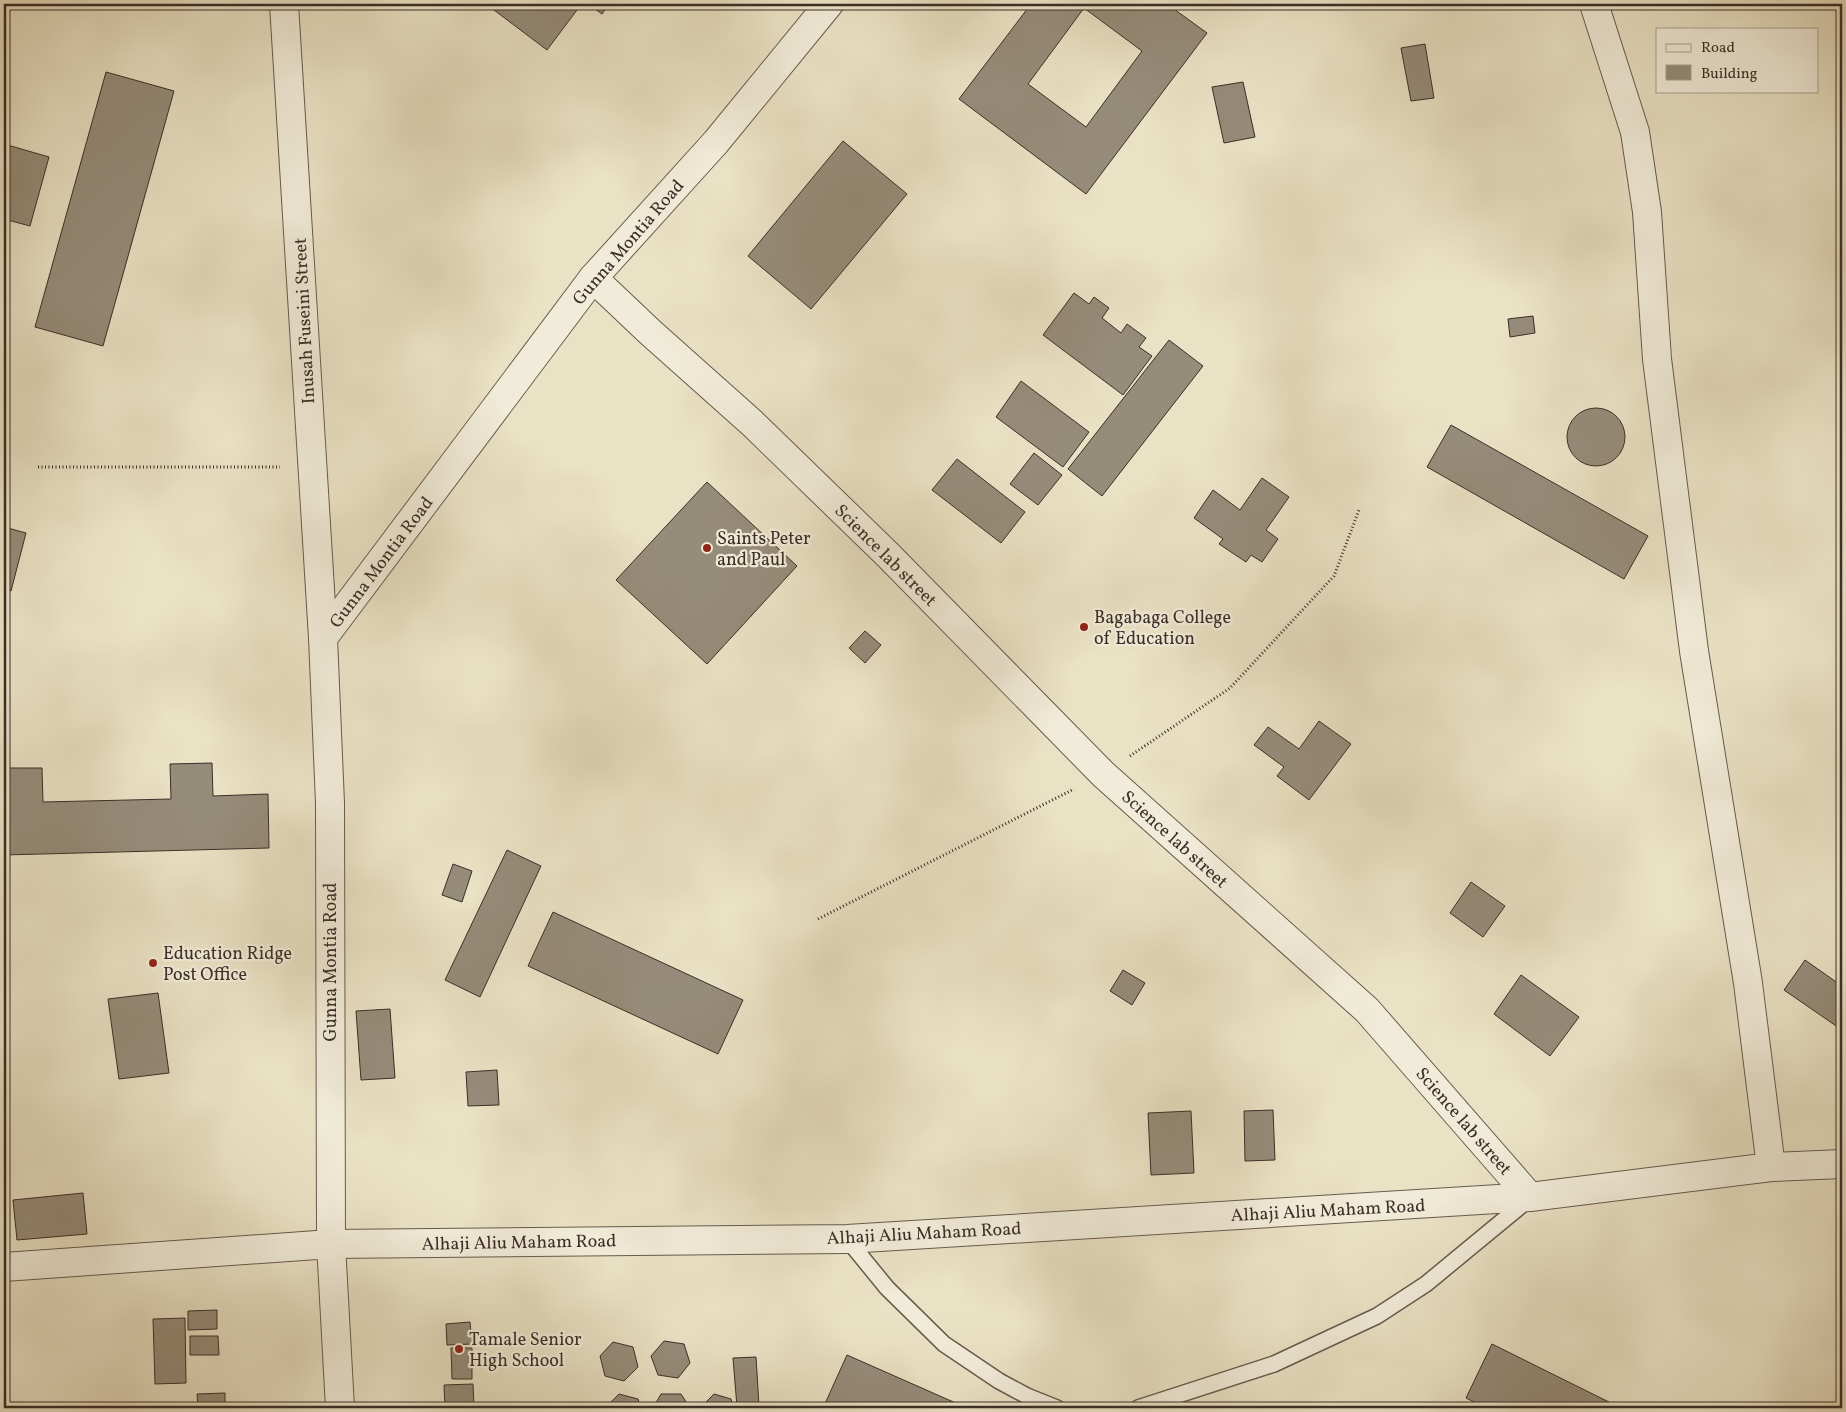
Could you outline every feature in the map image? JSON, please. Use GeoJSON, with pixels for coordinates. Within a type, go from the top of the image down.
{"type":"FeatureCollection","features":[{"type":"Feature","properties":{"kind":"street","name":"Inusah Fuseini Street"},"geometry":{"type":"LineString","coordinates":[[284,4],[323,638]]}},
{"type":"Feature","properties":{"kind":"street","name":"Gunna Montia Road"},"geometry":{"type":"LineString","coordinates":[[340,1408],[331,1244],[330,802],[323,638],[593,278],[716,142],[828,4]]}},
{"type":"Feature","properties":{"kind":"street"},"geometry":{"type":"LineString","coordinates":[[1594,4],[1636,132],[1648,212],[1657,359],[1694,651],[1748,983],[1770,1168]]}},
{"type":"Feature","properties":{"kind":"street","name":"Science lab street"},"geometry":{"type":"LineString","coordinates":[[593,278],[752,423],[815,484],[888,555],[1103,774],[1367,1010],[1530,1197]]}},
{"type":"Feature","properties":{"kind":"street","name":"Alhaji Aliu Maham Road"},"geometry":{"type":"LineString","coordinates":[[4,1267],[331,1244],[848,1239],[1530,1197],[1770,1168],[1842,1164]]}},
{"type":"Feature","properties":{"kind":"lane"},"geometry":{"type":"LineString","coordinates":[[1138,1408],[1274,1364],[1377,1316],[1426,1284],[1530,1197]]}},
{"type":"Feature","properties":{"kind":"lane"},"geometry":{"type":"LineString","coordinates":[[848,1239],[887,1288],[944,1344],[999,1381],[1027,1396],[1057,1408]]}},
{"type":"Feature","properties":{"kind":"path"},"geometry":{"type":"LineString","coordinates":[[38,466],[313,468]]}},
{"type":"Feature","properties":{"kind":"building"},"geometry":{"type":"Polygon","coordinates":[[[486,4],[577,4],[580,6],[547,50],[486,4]]]}},
{"type":"Feature","properties":{"kind":"building"},"geometry":{"type":"Polygon","coordinates":[[[588,4],[609,4],[602,14],[588,4]]]}},
{"type":"Feature","properties":{"kind":"building"},"geometry":{"type":"Polygon","coordinates":[[[1031,4],[1167,4],[1207,33],[1086,194],[959,99],[1031,4]],[[1084,8],[1028,84],[1086,127],[1142,51],[1084,8]]]}},
{"type":"Feature","properties":{"kind":"building"},"geometry":{"type":"Polygon","coordinates":[[[1425,44],[1434,98],[1411,101],[1401,48],[1425,44]]]}},
{"type":"Feature","properties":{"kind":"building"},"geometry":{"type":"Polygon","coordinates":[[[106,72],[174,91],[103,346],[35,327],[106,72]]]}},
{"type":"Feature","properties":{"kind":"building"},"geometry":{"type":"Polygon","coordinates":[[[1243,82],[1255,137],[1224,143],[1212,87],[1243,82]]]}},
{"type":"Feature","properties":{"kind":"building"},"geometry":{"type":"Polygon","coordinates":[[[843,141],[907,194],[811,309],[748,256],[843,141]]]}},
{"type":"Feature","properties":{"kind":"building"},"geometry":{"type":"Polygon","coordinates":[[[4,144],[49,157],[30,226],[4,219],[4,144]]]}},
{"type":"Feature","properties":{"kind":"building"},"geometry":{"type":"Polygon","coordinates":[[[1074,293],[1089,304],[1094,297],[1109,308],[1102,318],[1121,333],[1127,324],[1146,338],[1139,347],[1152,356],[1123,395],[1043,335],[1074,293]]]}},
{"type":"Feature","properties":{"kind":"building"},"geometry":{"type":"Polygon","coordinates":[[[1533,316],[1535,333],[1510,337],[1508,319],[1533,316]]]}},
{"type":"Feature","properties":{"kind":"building"},"geometry":{"type":"Polygon","coordinates":[[[4,339],[8,340],[4,354],[4,339]]]}},
{"type":"Feature","properties":{"kind":"building"},"geometry":{"type":"Polygon","coordinates":[[[1169,340],[1203,366],[1102,496],[1068,469],[1169,340]]]}},
{"type":"Feature","properties":{"kind":"building"},"geometry":{"type":"Polygon","coordinates":[[[1021,381],[1089,432],[1063,467],[996,417],[1021,381]]]}},
{"type":"Feature","properties":{"kind":"building"},"geometry":{"type":"Polygon","coordinates":[[[1596,408],[1607,410],[1620,421],[1625,437],[1623,448],[1612,461],[1596,466],[1585,464],[1572,453],[1567,437],[1569,426],[1580,413],[1596,408]]]}},
{"type":"Feature","properties":{"kind":"building"},"geometry":{"type":"Polygon","coordinates":[[[1451,425],[1648,536],[1624,579],[1427,467],[1451,425]]]}},
{"type":"Feature","properties":{"kind":"building"},"geometry":{"type":"Polygon","coordinates":[[[1034,453],[1062,475],[1038,505],[1010,484],[1034,453]]]}},
{"type":"Feature","properties":{"kind":"building"},"geometry":{"type":"Polygon","coordinates":[[[957,459],[1025,512],[1001,543],[932,490],[957,459]]]}},
{"type":"Feature","properties":{"kind":"building"},"geometry":{"type":"Polygon","coordinates":[[[1262,478],[1289,497],[1266,530],[1278,539],[1262,562],[1251,555],[1246,562],[1219,544],[1223,539],[1194,518],[1213,490],[1240,510],[1262,478]]]}},
{"type":"Feature","properties":{"kind":"building"},"geometry":{"type":"Polygon","coordinates":[[[707,482],[797,566],[707,664],[616,580],[707,482]]]}},
{"type":"Feature","properties":{"kind":"building"},"geometry":{"type":"Polygon","coordinates":[[[4,527],[26,533],[11,591],[4,589],[4,527]]]}},
{"type":"Feature","properties":{"kind":"building"},"geometry":{"type":"Polygon","coordinates":[[[865,631],[881,645],[865,663],[849,648],[865,631]]]}},
{"type":"Feature","properties":{"kind":"building"},"geometry":{"type":"Polygon","coordinates":[[[1319,721],[1351,744],[1309,800],[1277,776],[1284,767],[1254,745],[1268,727],[1299,749],[1319,721]]]}},
{"type":"Feature","properties":{"kind":"building"},"geometry":{"type":"Polygon","coordinates":[[[212,763],[213,796],[268,794],[269,848],[4,855],[4,768],[42,768],[43,802],[171,799],[170,764],[212,763]]]}},
{"type":"Feature","properties":{"kind":"building"},"geometry":{"type":"Polygon","coordinates":[[[507,850],[541,866],[480,997],[445,980],[507,850]]]}},
{"type":"Feature","properties":{"kind":"building"},"geometry":{"type":"Polygon","coordinates":[[[453,864],[472,871],[462,902],[442,895],[453,864]]]}},
{"type":"Feature","properties":{"kind":"building"},"geometry":{"type":"Polygon","coordinates":[[[1471,882],[1505,906],[1483,937],[1450,913],[1471,882]]]}},
{"type":"Feature","properties":{"kind":"building"},"geometry":{"type":"Polygon","coordinates":[[[553,912],[743,1000],[718,1054],[528,966],[553,912]]]}},
{"type":"Feature","properties":{"kind":"building"},"geometry":{"type":"Polygon","coordinates":[[[1805,960],[1842,986],[1842,1030],[1784,990],[1805,960]]]}},
{"type":"Feature","properties":{"kind":"building"},"geometry":{"type":"Polygon","coordinates":[[[1123,970],[1145,983],[1132,1005],[1110,991],[1123,970]]]}},
{"type":"Feature","properties":{"kind":"building"},"geometry":{"type":"Polygon","coordinates":[[[1521,975],[1579,1017],[1550,1056],[1494,1014],[1521,975]]]}},
{"type":"Feature","properties":{"kind":"building"},"geometry":{"type":"Polygon","coordinates":[[[158,993],[169,1073],[119,1079],[108,999],[158,993]]]}},
{"type":"Feature","properties":{"kind":"building"},"geometry":{"type":"Polygon","coordinates":[[[390,1009],[395,1078],[361,1080],[356,1011],[390,1009]]]}},
{"type":"Feature","properties":{"kind":"building"},"geometry":{"type":"Polygon","coordinates":[[[497,1070],[499,1105],[468,1106],[466,1072],[497,1070]]]}},
{"type":"Feature","properties":{"kind":"building"},"geometry":{"type":"Polygon","coordinates":[[[1273,1110],[1275,1160],[1245,1161],[1244,1111],[1273,1110]]]}},
{"type":"Feature","properties":{"kind":"building"},"geometry":{"type":"Polygon","coordinates":[[[1191,1111],[1194,1173],[1151,1175],[1148,1113],[1191,1111]]]}},
{"type":"Feature","properties":{"kind":"building"},"geometry":{"type":"Polygon","coordinates":[[[83,1193],[87,1234],[17,1240],[13,1200],[83,1193]]]}},
{"type":"Feature","properties":{"kind":"building"},"geometry":{"type":"Polygon","coordinates":[[[217,1310],[217,1329],[188,1330],[188,1311],[217,1310]]]}},
{"type":"Feature","properties":{"kind":"building"},"geometry":{"type":"Polygon","coordinates":[[[185,1318],[186,1383],[155,1384],[153,1319],[185,1318]]]}},
{"type":"Feature","properties":{"kind":"building"},"geometry":{"type":"Polygon","coordinates":[[[470,1322],[472,1344],[447,1345],[446,1324],[470,1322]]]}},
{"type":"Feature","properties":{"kind":"building"},"geometry":{"type":"Polygon","coordinates":[[[190,1336],[218,1336],[219,1355],[190,1355],[190,1336]]]}},
{"type":"Feature","properties":{"kind":"building"},"geometry":{"type":"Polygon","coordinates":[[[664,1341],[684,1344],[690,1363],[678,1378],[658,1375],[651,1356],[664,1341]]]}},
{"type":"Feature","properties":{"kind":"building"},"geometry":{"type":"Polygon","coordinates":[[[613,1342],[633,1347],[638,1367],[624,1381],[605,1376],[600,1356],[613,1342]]]}},
{"type":"Feature","properties":{"kind":"building"},"geometry":{"type":"Polygon","coordinates":[[[1492,1344],[1621,1408],[1486,1408],[1466,1398],[1492,1344]]]}},
{"type":"Feature","properties":{"kind":"building"},"geometry":{"type":"Polygon","coordinates":[[[451,1348],[472,1348],[472,1379],[452,1379],[451,1348]]]}},
{"type":"Feature","properties":{"kind":"building"},"geometry":{"type":"Polygon","coordinates":[[[847,1355],[967,1408],[823,1408],[847,1355]]]}},
{"type":"Feature","properties":{"kind":"building"},"geometry":{"type":"Polygon","coordinates":[[[756,1357],[759,1406],[737,1407],[733,1358],[756,1357]]]}},
{"type":"Feature","properties":{"kind":"building"},"geometry":{"type":"Polygon","coordinates":[[[473,1384],[474,1408],[445,1408],[444,1385],[473,1384]]]}},
{"type":"Feature","properties":{"kind":"building"},"geometry":{"type":"Polygon","coordinates":[[[225,1393],[225,1408],[198,1408],[197,1394],[225,1393]]]}},
{"type":"Feature","properties":{"kind":"building"},"geometry":{"type":"Polygon","coordinates":[[[619,1394],[638,1399],[641,1408],[605,1408],[619,1394]]]}},
{"type":"Feature","properties":{"kind":"building"},"geometry":{"type":"Polygon","coordinates":[[[661,1394],[681,1394],[690,1408],[653,1408],[661,1394]]]}},
{"type":"Feature","properties":{"kind":"building"},"geometry":{"type":"Polygon","coordinates":[[[714,1394],[731,1399],[734,1408],[702,1408],[714,1394]]]}},
{"type":"Feature","properties":{"kind":"building"},"geometry":{"type":"Polygon","coordinates":[[[156,1404],[156,1408],[99,1408],[99,1406],[156,1404]]]}},
{"type":"Feature","properties":{"kind":"place","name":"Saints Peter and Paul"},"geometry":{"type":"Point","coordinates":[707,548]}},
{"type":"Feature","properties":{"kind":"place","name":"Bagabaga College of Education"},"geometry":{"type":"Point","coordinates":[1084,627]}},
{"type":"Feature","properties":{"kind":"place","name":"Education Ridge Post Office"},"geometry":{"type":"Point","coordinates":[153,963]}},
{"type":"Feature","properties":{"kind":"place","name":"Tamale Senior High School"},"geometry":{"type":"Point","coordinates":[459,1349]}}]}
